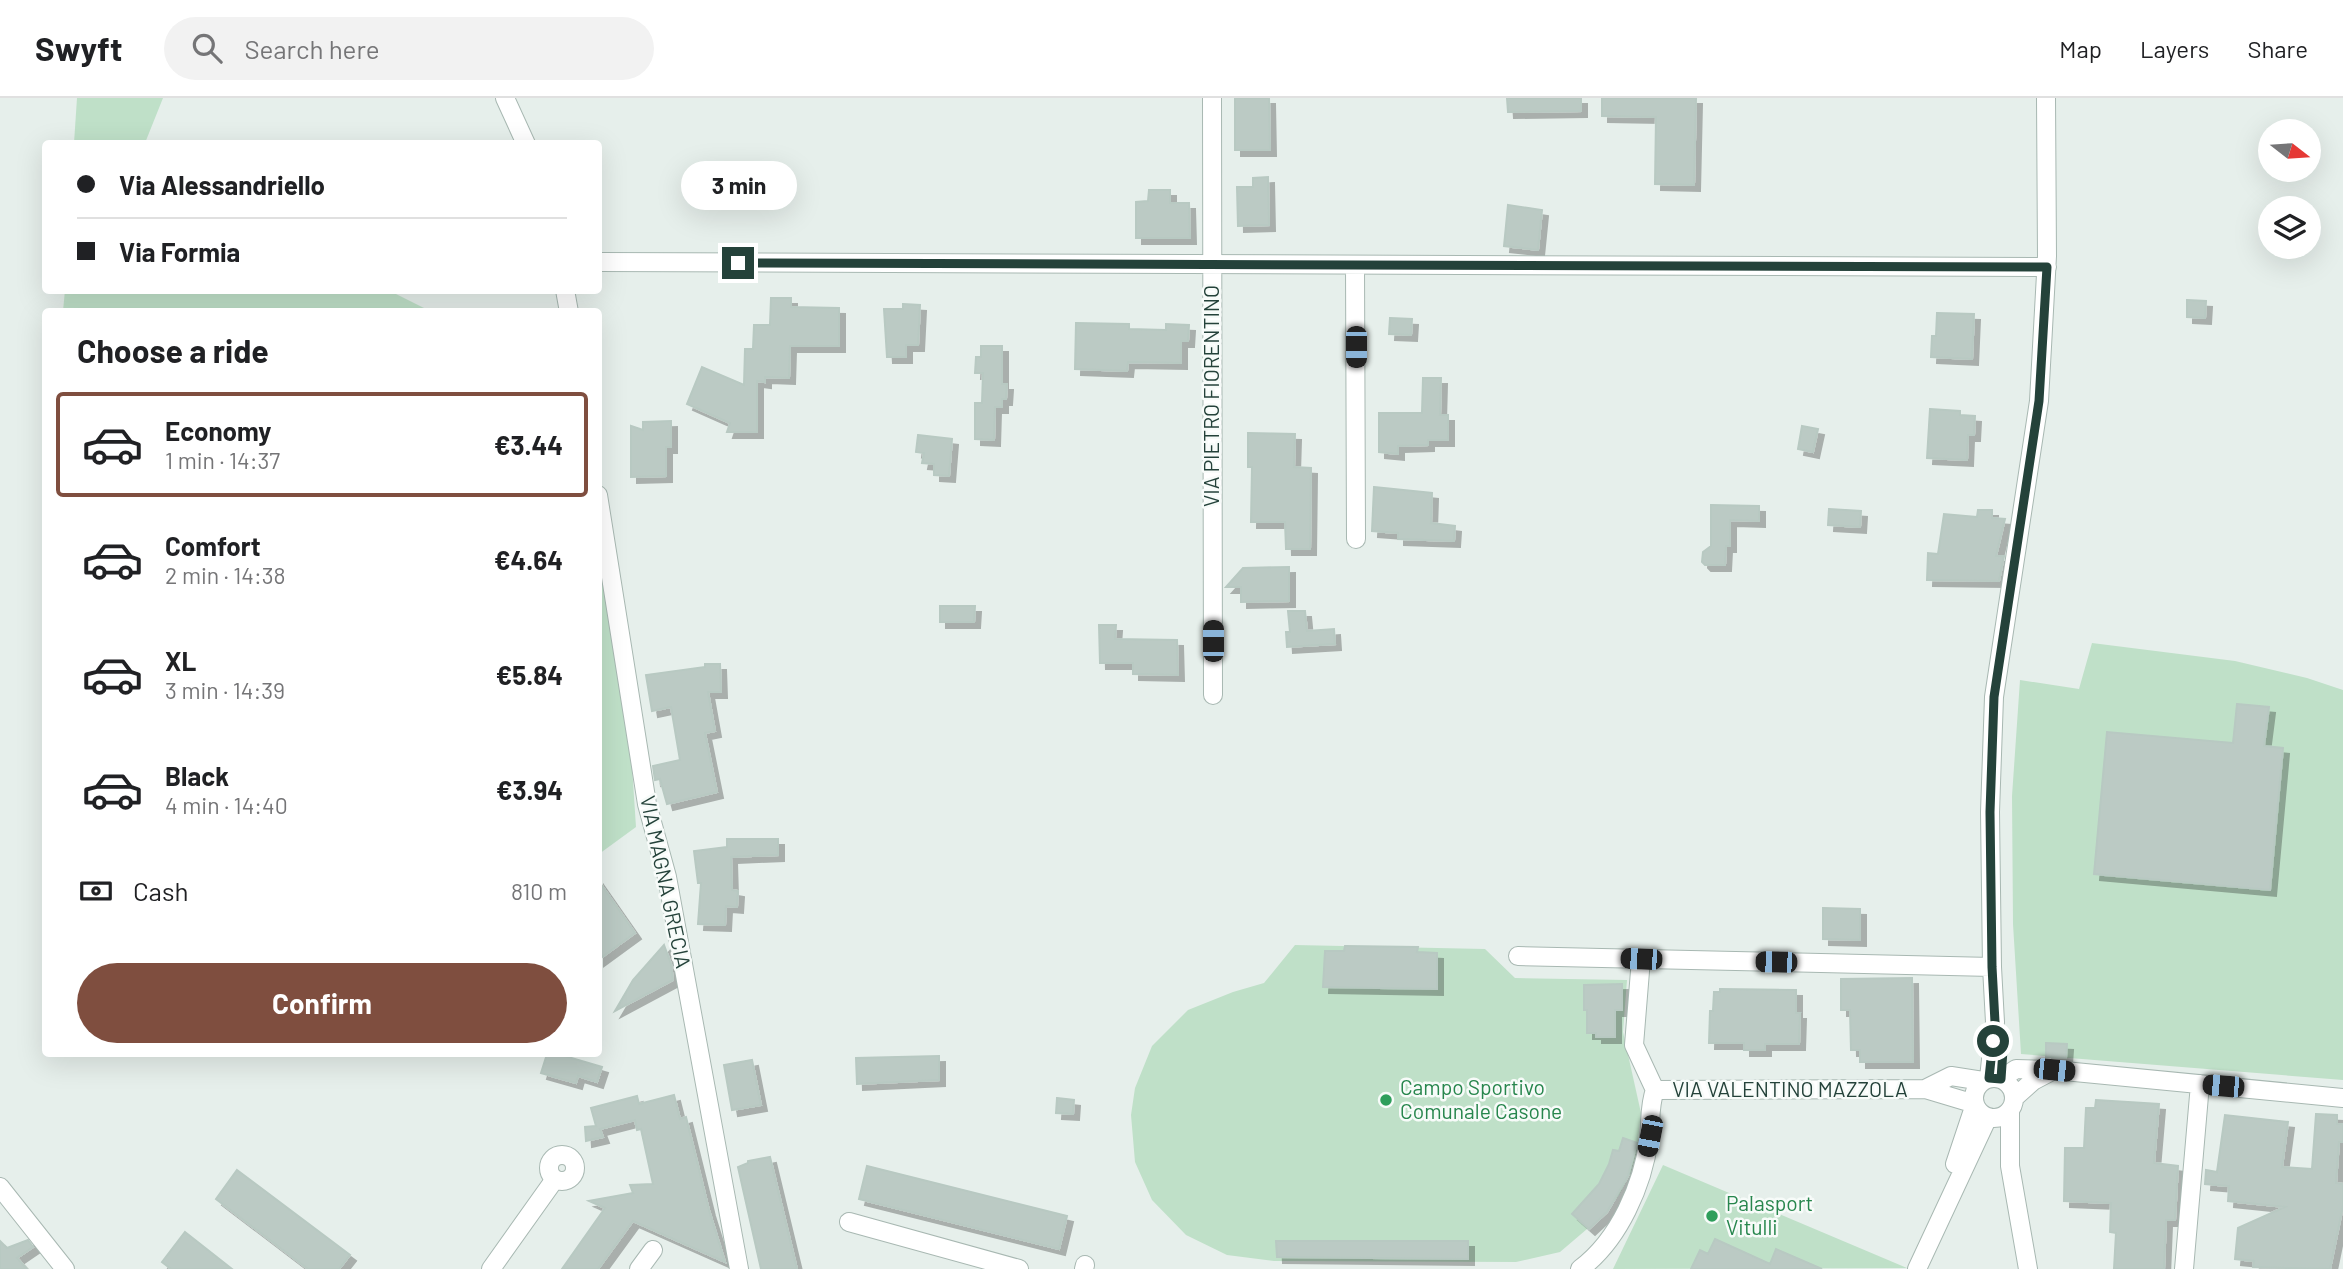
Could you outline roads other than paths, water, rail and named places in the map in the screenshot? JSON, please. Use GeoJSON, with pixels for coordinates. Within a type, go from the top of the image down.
{"type":"FeatureCollection","features":[{"type":"Feature","properties":{"kind":"street"},"geometry":{"type":"LineString","coordinates":[[505,98],[524,140]]}},
{"type":"Feature","properties":{"kind":"street","name":"VIA PIETRO FIORENTINO"},"geometry":{"type":"LineString","coordinates":[[1212,98],[1213,695]]}},
{"type":"Feature","properties":{"kind":"street"},"geometry":{"type":"LineString","coordinates":[[1991,1079],[2003,1050],[1995,1022],[1992,967],[1990,812],[1994,697],[2037,414],[2047,267],[2046,98]]}},
{"type":"Feature","properties":{"kind":"street"},"geometry":{"type":"LineString","coordinates":[[602,262],[2047,267]]}},
{"type":"Feature","properties":{"kind":"street"},"geometry":{"type":"LineString","coordinates":[[1355,265],[1356,539]]}},
{"type":"Feature","properties":{"kind":"street","name":"VIA MAGNA GRECIA"},"geometry":{"type":"LineString","coordinates":[[602,520],[647,804],[667,877],[739,1269]]}},
{"type":"Feature","properties":{"kind":"street"},"geometry":{"type":"LineString","coordinates":[[1518,956],[1992,967]]}},
{"type":"Feature","properties":{"kind":"street"},"geometry":{"type":"LineString","coordinates":[[1580,1269],[1604,1248],[1622,1218],[1636,1187],[1650,1136],[1650,1102],[1655,1090],[1634,1045],[1641,959]]}},
{"type":"Feature","properties":{"kind":"street"},"geometry":{"type":"LineString","coordinates":[[2010,1166],[1981,1110],[1975,1091],[1991,1079],[2015,1069],[2054,1070],[2343,1098]]}},
{"type":"Feature","properties":{"kind":"street"},"geometry":{"type":"LineString","coordinates":[[1981,1110],[2000,1117],[2033,1081],[2054,1070]]}},
{"type":"Feature","properties":{"kind":"street","name":"VIA VALENTINO MAZZOLA"},"geometry":{"type":"LineString","coordinates":[[1925,1089],[1951,1076],[1991,1079]]}},
{"type":"Feature","properties":{"kind":"street"},"geometry":{"type":"LineString","coordinates":[[1991,1079],[2010,1086],[2010,1166],[2028,1269]]}},
{"type":"Feature","properties":{"kind":"street"},"geometry":{"type":"LineString","coordinates":[[2183,1269],[2200,1084]]}},
{"type":"Feature","properties":{"kind":"street","name":"VIA VALENTINO MAZZOLA"},"geometry":{"type":"LineString","coordinates":[[1655,1090],[1925,1089],[1981,1110]]}},
{"type":"Feature","properties":{"kind":"street"},"geometry":{"type":"LineString","coordinates":[[1917,1269],[1981,1110]]}},
{"type":"Feature","properties":{"kind":"street"},"geometry":{"type":"LineString","coordinates":[[491,1269],[555,1179]]}},
{"type":"Feature","properties":{"kind":"street"},"geometry":{"type":"LineString","coordinates":[[0,1186],[65,1269]]}},
{"type":"Feature","properties":{"kind":"street"},"geometry":{"type":"LineString","coordinates":[[849,1222],[1019,1269]]}},
{"type":"Feature","properties":{"kind":"street"},"geometry":{"type":"LineString","coordinates":[[639,1269],[653,1250]]}},
{"type":"Feature","properties":{"kind":"place","name":"Campo Sportivo Comunale Casone"},"geometry":{"type":"Point","coordinates":[1386,1100]}},
{"type":"Feature","properties":{"kind":"place","name":"Palasport Vitulli"},"geometry":{"type":"Point","coordinates":[1712,1216]}}]}
